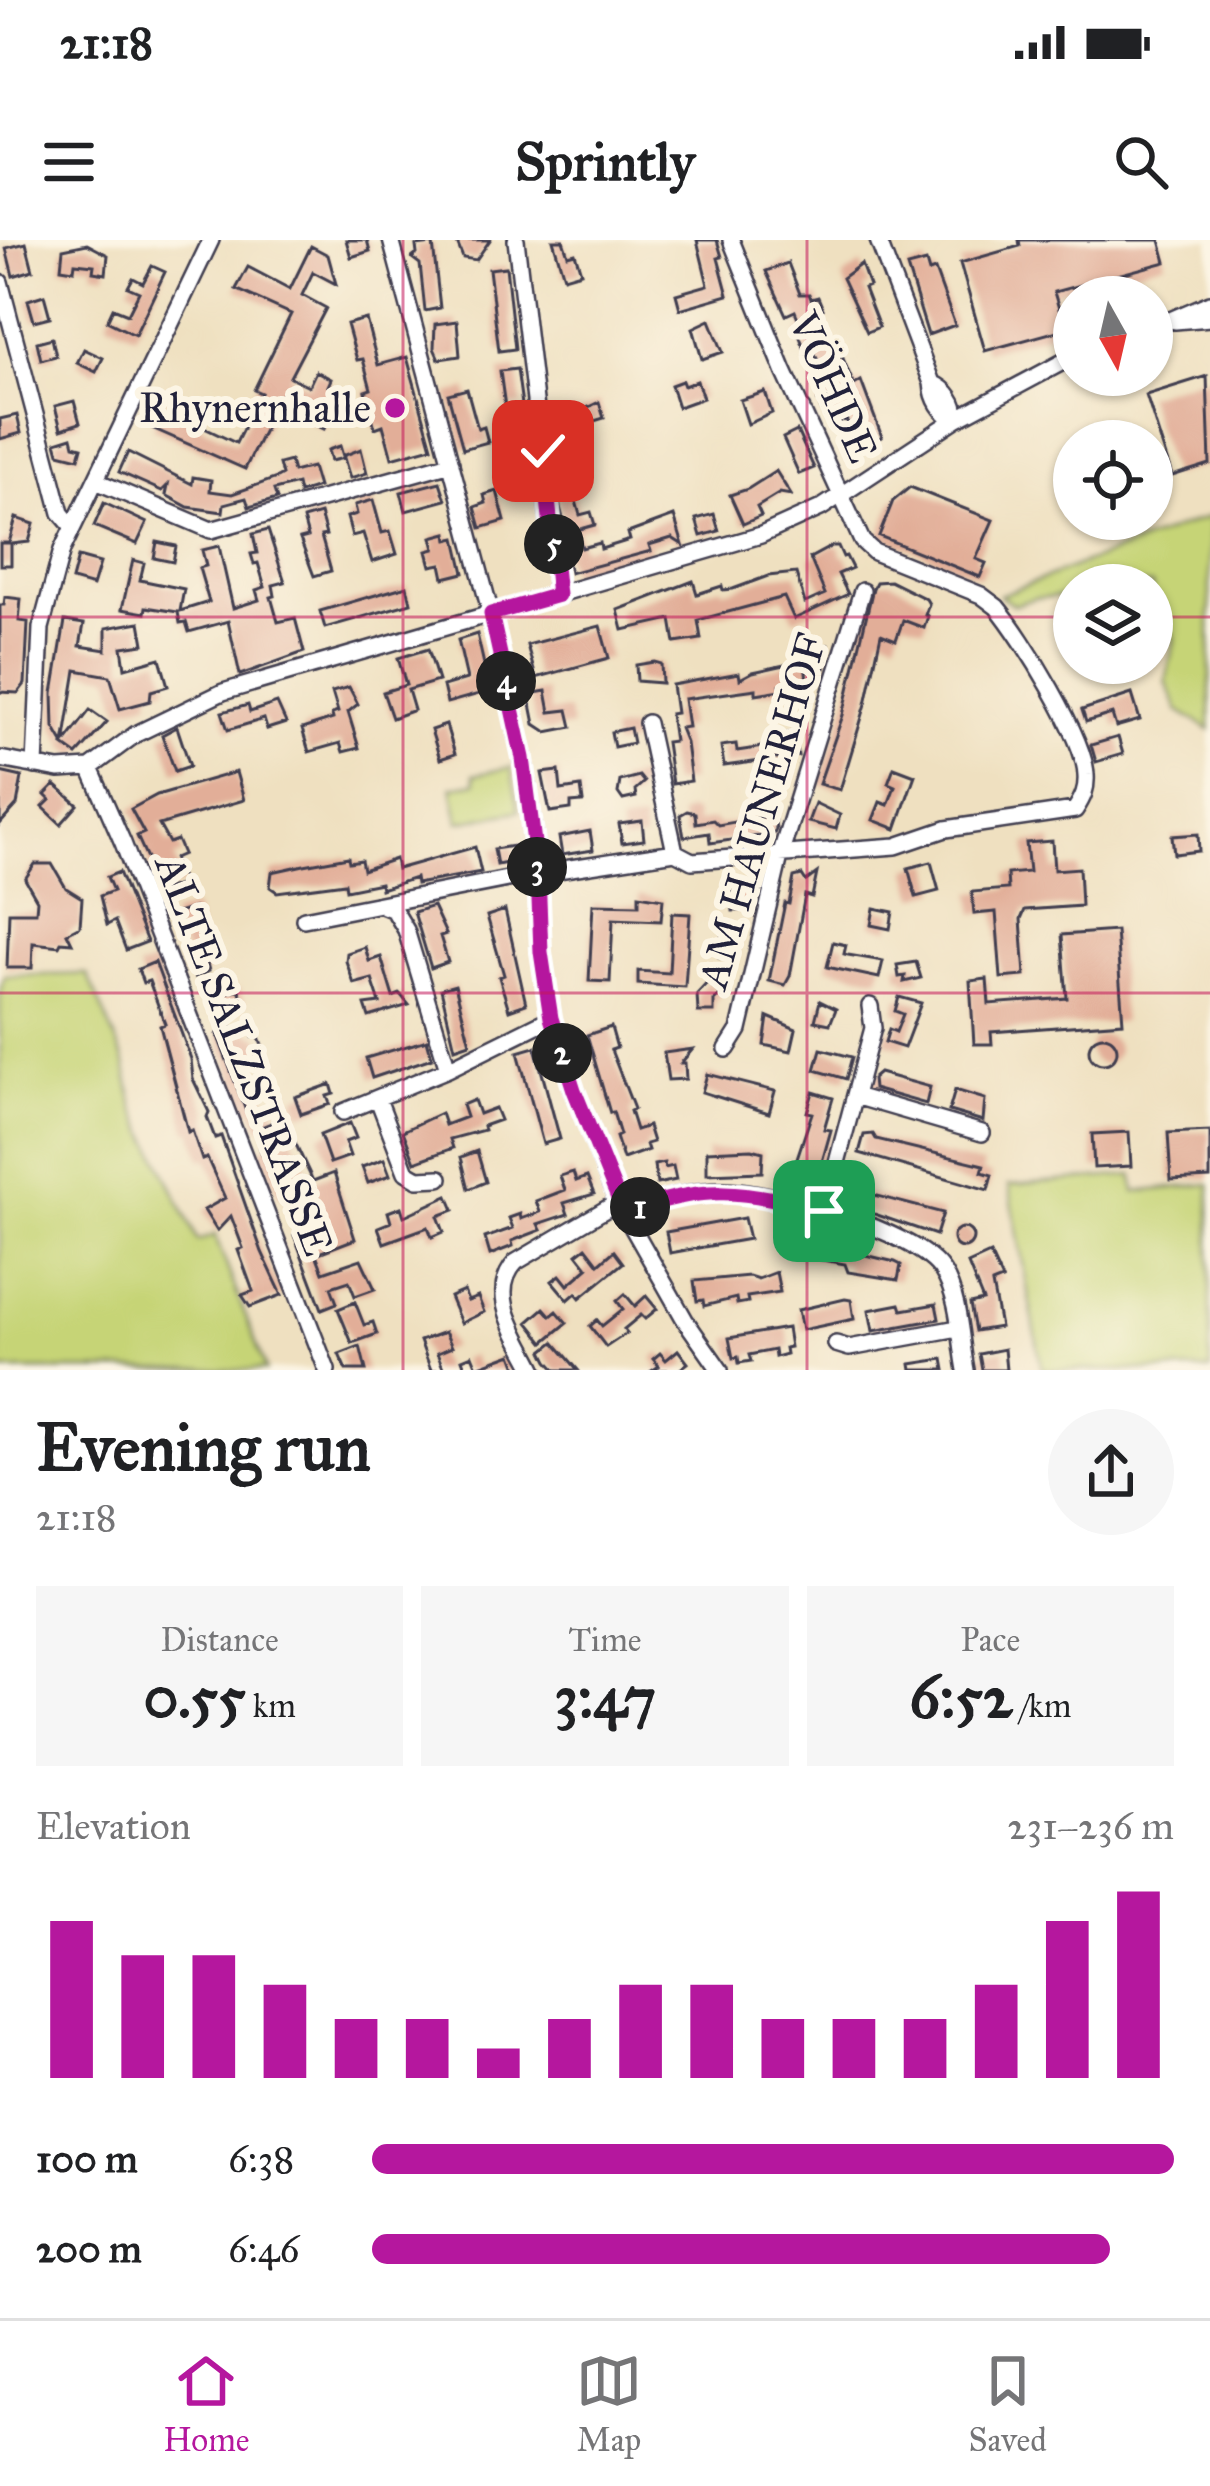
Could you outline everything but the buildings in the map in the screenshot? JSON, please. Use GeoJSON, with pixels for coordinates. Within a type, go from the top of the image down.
{"type":"FeatureCollection","features":[{"type":"Feature","properties":{"kind":"street"},"geometry":{"type":"LineString","coordinates":[[35,766],[41,628],[52,578],[211,240]]}},
{"type":"Feature","properties":{"kind":"street"},"geometry":{"type":"LineString","coordinates":[[391,240],[491,614],[523,758],[551,1018],[621,1208],[685,1320],[721,1370]]}},
{"type":"Feature","properties":{"kind":"street"},"geometry":{"type":"LineString","coordinates":[[516,240],[558,595]]}},
{"type":"Feature","properties":{"kind":"street","name":"VÖHDE"},"geometry":{"type":"LineString","coordinates":[[304,919],[538,873],[675,852],[692,861],[896,846],[946,829],[1075,810],[1085,796],[1087,776],[1077,740],[998,607],[980,595],[874,552],[862,541],[731,240]]}},
{"type":"Feature","properties":{"kind":"street"},"geometry":{"type":"LineString","coordinates":[[878,240],[932,383],[944,388],[957,409],[956,419]]}},
{"type":"Feature","properties":{"kind":"street"},"geometry":{"type":"LineString","coordinates":[[0,282],[5,325],[61,513],[73,526]]}},
{"type":"Feature","properties":{"kind":"street"},"geometry":{"type":"LineString","coordinates":[[1173,320],[1202,305],[1210,288]]}},
{"type":"Feature","properties":{"kind":"street"},"geometry":{"type":"LineString","coordinates":[[1173,321],[1210,318]]}},
{"type":"Feature","properties":{"kind":"street"},"geometry":{"type":"LineString","coordinates":[[0,759],[77,771],[90,768],[136,734],[223,692],[761,535],[842,496],[956,419],[1053,367]]}},
{"type":"Feature","properties":{"kind":"street"},"geometry":{"type":"LineString","coordinates":[[96,481],[203,529],[218,530],[451,463]]}},
{"type":"Feature","properties":{"kind":"street","name":"AM HAUNERHOF"},"geometry":{"type":"LineString","coordinates":[[727,1049],[739,1030],[780,856],[862,590]]}},
{"type":"Feature","properties":{"kind":"street"},"geometry":{"type":"LineString","coordinates":[[647,723],[675,852]]}},
{"type":"Feature","properties":{"kind":"street","name":"ALTE SALZSTRASSE"},"geometry":{"type":"LineString","coordinates":[[90,768],[124,843],[326,1370]]}},
{"type":"Feature","properties":{"kind":"street"},"geometry":{"type":"LineString","coordinates":[[384,906],[394,910],[406,930],[448,1069]]}},
{"type":"Feature","properties":{"kind":"street"},"geometry":{"type":"LineString","coordinates":[[824,1211],[873,1028],[870,1006]]}},
{"type":"Feature","properties":{"kind":"street"},"geometry":{"type":"LineString","coordinates":[[343,1112],[448,1069],[551,1018]]}},
{"type":"Feature","properties":{"kind":"street"},"geometry":{"type":"LineString","coordinates":[[855,1096],[982,1132]]}},
{"type":"Feature","properties":{"kind":"street"},"geometry":{"type":"LineString","coordinates":[[378,1099],[406,1172],[418,1179],[440,1178]]}},
{"type":"Feature","properties":{"kind":"street"},"geometry":{"type":"LineString","coordinates":[[535,1370],[503,1298],[508,1271],[516,1262],[621,1208],[720,1190],[824,1211],[921,1248],[946,1276],[966,1370]]}},
{"type":"Feature","properties":{"kind":"street"},"geometry":{"type":"LineString","coordinates":[[836,1344],[849,1348],[958,1328]]}},
{"type":"Feature","properties":{"kind":"green space"},"geometry":{"type":"Polygon","coordinates":[[[1210,516],[1210,730],[1178,710],[1167,684],[1173,684],[1173,564],[1082,564],[1146,540],[1173,540],[1173,530],[1210,516]]]}},
{"type":"Feature","properties":{"kind":"green space"},"geometry":{"type":"Polygon","coordinates":[[[1053,575],[1053,597],[1014,605],[1000,595],[1053,575]]]}},
{"type":"Feature","properties":{"kind":"green space"},"geometry":{"type":"Polygon","coordinates":[[[511,767],[519,811],[459,822],[452,787],[475,783],[474,775],[511,767]]]}},
{"type":"Feature","properties":{"kind":"green space"},"geometry":{"type":"Polygon","coordinates":[[[87,974],[124,1059],[134,1107],[198,1241],[215,1235],[266,1370],[0,1370],[0,991],[4,976],[87,974]]]}},
{"type":"Feature","properties":{"kind":"green space"},"geometry":{"type":"Polygon","coordinates":[[[1133,1175],[1135,1192],[1210,1184],[1210,1370],[1042,1370],[1009,1185],[1133,1175]]]}},
{"type":"Feature","properties":{"kind":"place","name":"Rhynernhalle"},"geometry":{"type":"Point","coordinates":[395,408]}},
{"type":"Feature","properties":{"kind":"route"},"geometry":{"type":"LineString","coordinates":[[543,451],[558,595],[491,614],[523,758],[551,1018],[574,1090],[624,1213],[654,1202],[720,1190],[824,1211]]}}]}
